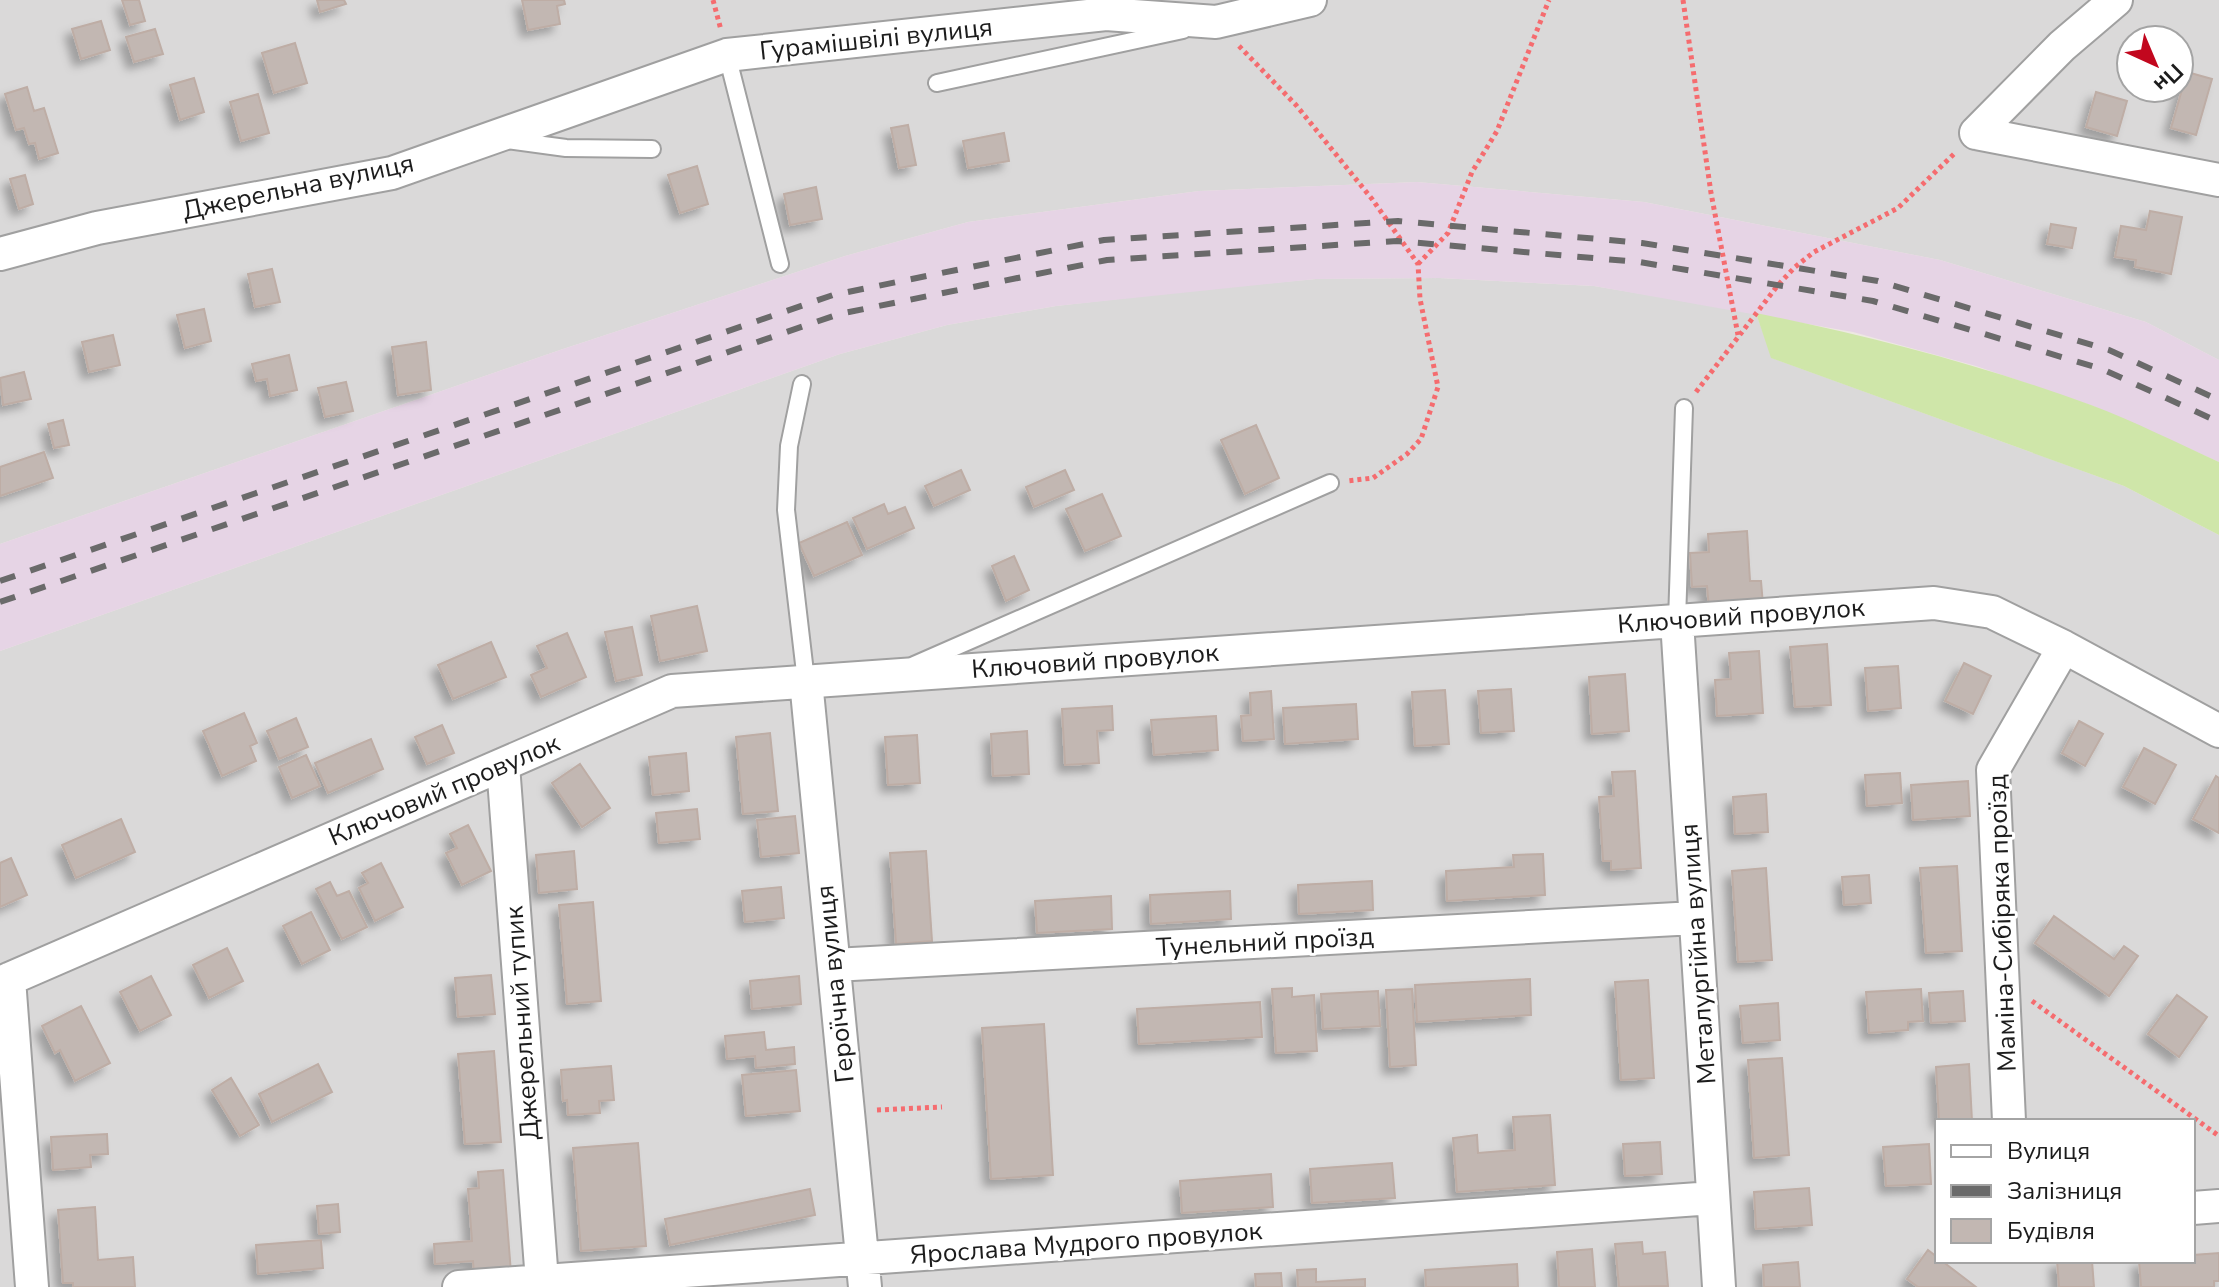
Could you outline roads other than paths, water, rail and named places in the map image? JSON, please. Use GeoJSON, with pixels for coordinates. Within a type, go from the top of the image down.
{"type":"FeatureCollection","features":[{"type":"Feature","properties":{"kind":"street","name":"Гурамішвілі вулиця"},"geometry":{"type":"LineString","coordinates":[[727,55],[1106,14],[1216,22],[1310,0]]}},
{"type":"Feature","properties":{"kind":"street"},"geometry":{"type":"LineString","coordinates":[[2116,0],[2062,46],[1976,133],[2219,180]]}},
{"type":"Feature","properties":{"kind":"street","name":"Джерельна вулиця"},"geometry":{"type":"LineString","coordinates":[[0,254],[97,228],[392,173],[727,55]]}},
{"type":"Feature","properties":{"kind":"street","name":"Ключовий провулок"},"geometry":{"type":"LineString","coordinates":[[5,981],[672,691],[1934,603],[1992,612],[2064,647],[2219,731]]}},
{"type":"Feature","properties":{"kind":"street","name":"Металургійна вулиця"},"geometry":{"type":"LineString","coordinates":[[1677,621],[1719,1287]]}},
{"type":"Feature","properties":{"kind":"street","name":"Маміна-Сибіряка проїзд"},"geometry":{"type":"LineString","coordinates":[[2009,1119],[1993,770],[2064,647]]}},
{"type":"Feature","properties":{"kind":"street","name":"Героїчна вулиця"},"geometry":{"type":"LineString","coordinates":[[806,681],[864,1273]]}},
{"type":"Feature","properties":{"kind":"street","name":"Джерельний тупик"},"geometry":{"type":"LineString","coordinates":[[503,765],[542,1281]]}},
{"type":"Feature","properties":{"kind":"street","name":"Тунельний проїзд"},"geometry":{"type":"LineString","coordinates":[[834,965],[1695,918]]}},
{"type":"Feature","properties":{"kind":"street"},"geometry":{"type":"LineString","coordinates":[[5,981],[32,1287]]}},
{"type":"Feature","properties":{"kind":"street","name":"Ярослава Мудрого провулок"},"geometry":{"type":"LineString","coordinates":[[459,1287],[542,1281],[864,1273],[1713,1198]]}},
{"type":"Feature","properties":{"kind":"street"},"geometry":{"type":"LineString","coordinates":[[2195,1208],[2219,1206]]}},
{"type":"Feature","properties":{"kind":"lane"},"geometry":{"type":"LineString","coordinates":[[937,83],[1216,22]]}},
{"type":"Feature","properties":{"kind":"lane"},"geometry":{"type":"LineString","coordinates":[[727,55],[780,264]]}},
{"type":"Feature","properties":{"kind":"lane"},"geometry":{"type":"LineString","coordinates":[[491,137],[566,148],[652,149]]}},
{"type":"Feature","properties":{"kind":"lane"},"geometry":{"type":"LineString","coordinates":[[802,384],[789,446],[786,510],[806,681]]}},
{"type":"Feature","properties":{"kind":"lane"},"geometry":{"type":"LineString","coordinates":[[1677,621],[1684,408]]}},
{"type":"Feature","properties":{"kind":"lane"},"geometry":{"type":"LineString","coordinates":[[892,675],[1330,483]]}},
{"type":"Feature","properties":{"kind":"railway"},"geometry":{"type":"LineString","coordinates":[[0,581],[833,295],[1104,240],[1398,221],[1642,243],[1878,281],[2109,350],[2219,400]]}},
{"type":"Feature","properties":{"kind":"railway"},"geometry":{"type":"LineString","coordinates":[[0,602],[839,314],[1107,260],[1397,241],[1639,262],[1873,301],[2102,369],[2219,422]]}}]}
